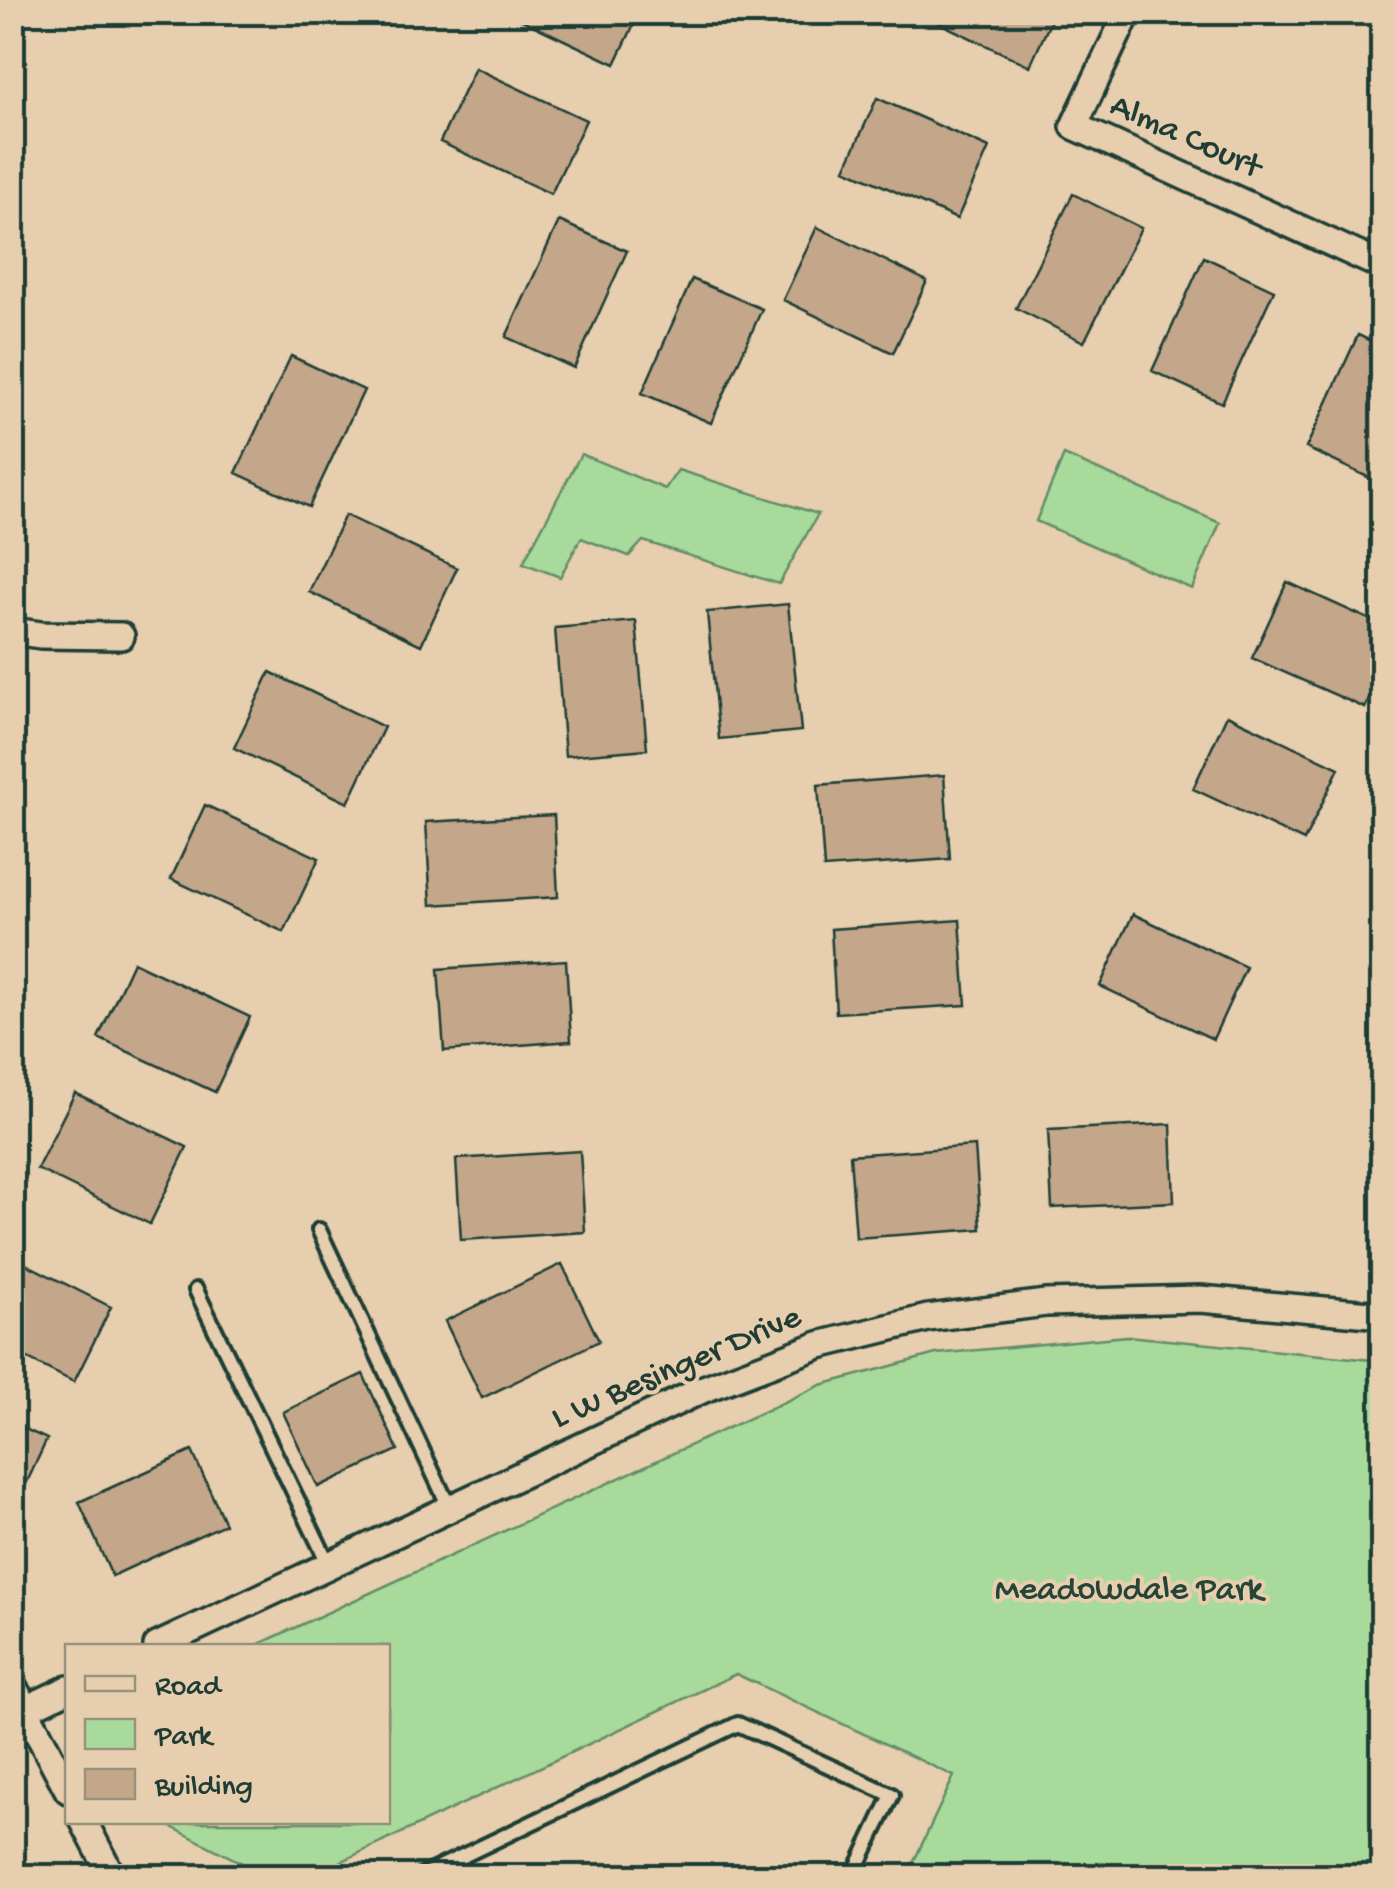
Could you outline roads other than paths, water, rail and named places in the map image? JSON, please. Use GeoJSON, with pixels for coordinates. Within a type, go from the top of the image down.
{"type":"FeatureCollection","features":[{"type":"Feature","properties":{"kind":"street","name":"Alma Court"},"geometry":{"type":"LineString","coordinates":[[1128,12],[1074,126],[1382,266]]}},
{"type":"Feature","properties":{"kind":"street"},"geometry":{"type":"LineString","coordinates":[[12,630],[41,635],[122,636]]}},
{"type":"Feature","properties":{"kind":"street","name":"L W Besinger Drive"},"geometry":{"type":"LineString","coordinates":[[161,1644],[704,1388],[819,1345],[928,1318],[1046,1303],[1200,1299],[1382,1315]]}},
{"type":"Feature","properties":{"kind":"street"},"geometry":{"type":"LineString","coordinates":[[12,1684],[19,1712],[65,1785]]}},
{"type":"Feature","properties":{"kind":"street"},"geometry":{"type":"LineString","coordinates":[[19,1712],[65,1690]]}},
{"type":"Feature","properties":{"kind":"street"},"geometry":{"type":"LineString","coordinates":[[85,1824],[112,1876]]}},
{"type":"Feature","properties":{"kind":"lane"},"geometry":{"type":"LineString","coordinates":[[319,1230],[450,1508]]}},
{"type":"Feature","properties":{"kind":"lane"},"geometry":{"type":"LineString","coordinates":[[196,1290],[329,1566]]}},
{"type":"Feature","properties":{"kind":"lane"},"geometry":{"type":"LineString","coordinates":[[421,1876],[738,1724],[892,1795],[853,1876]]}},
{"type":"Feature","properties":{"kind":"park label","name":"Meadowdale Park"},"geometry":{"type":"Point","coordinates":[1129,1591]}}]}
